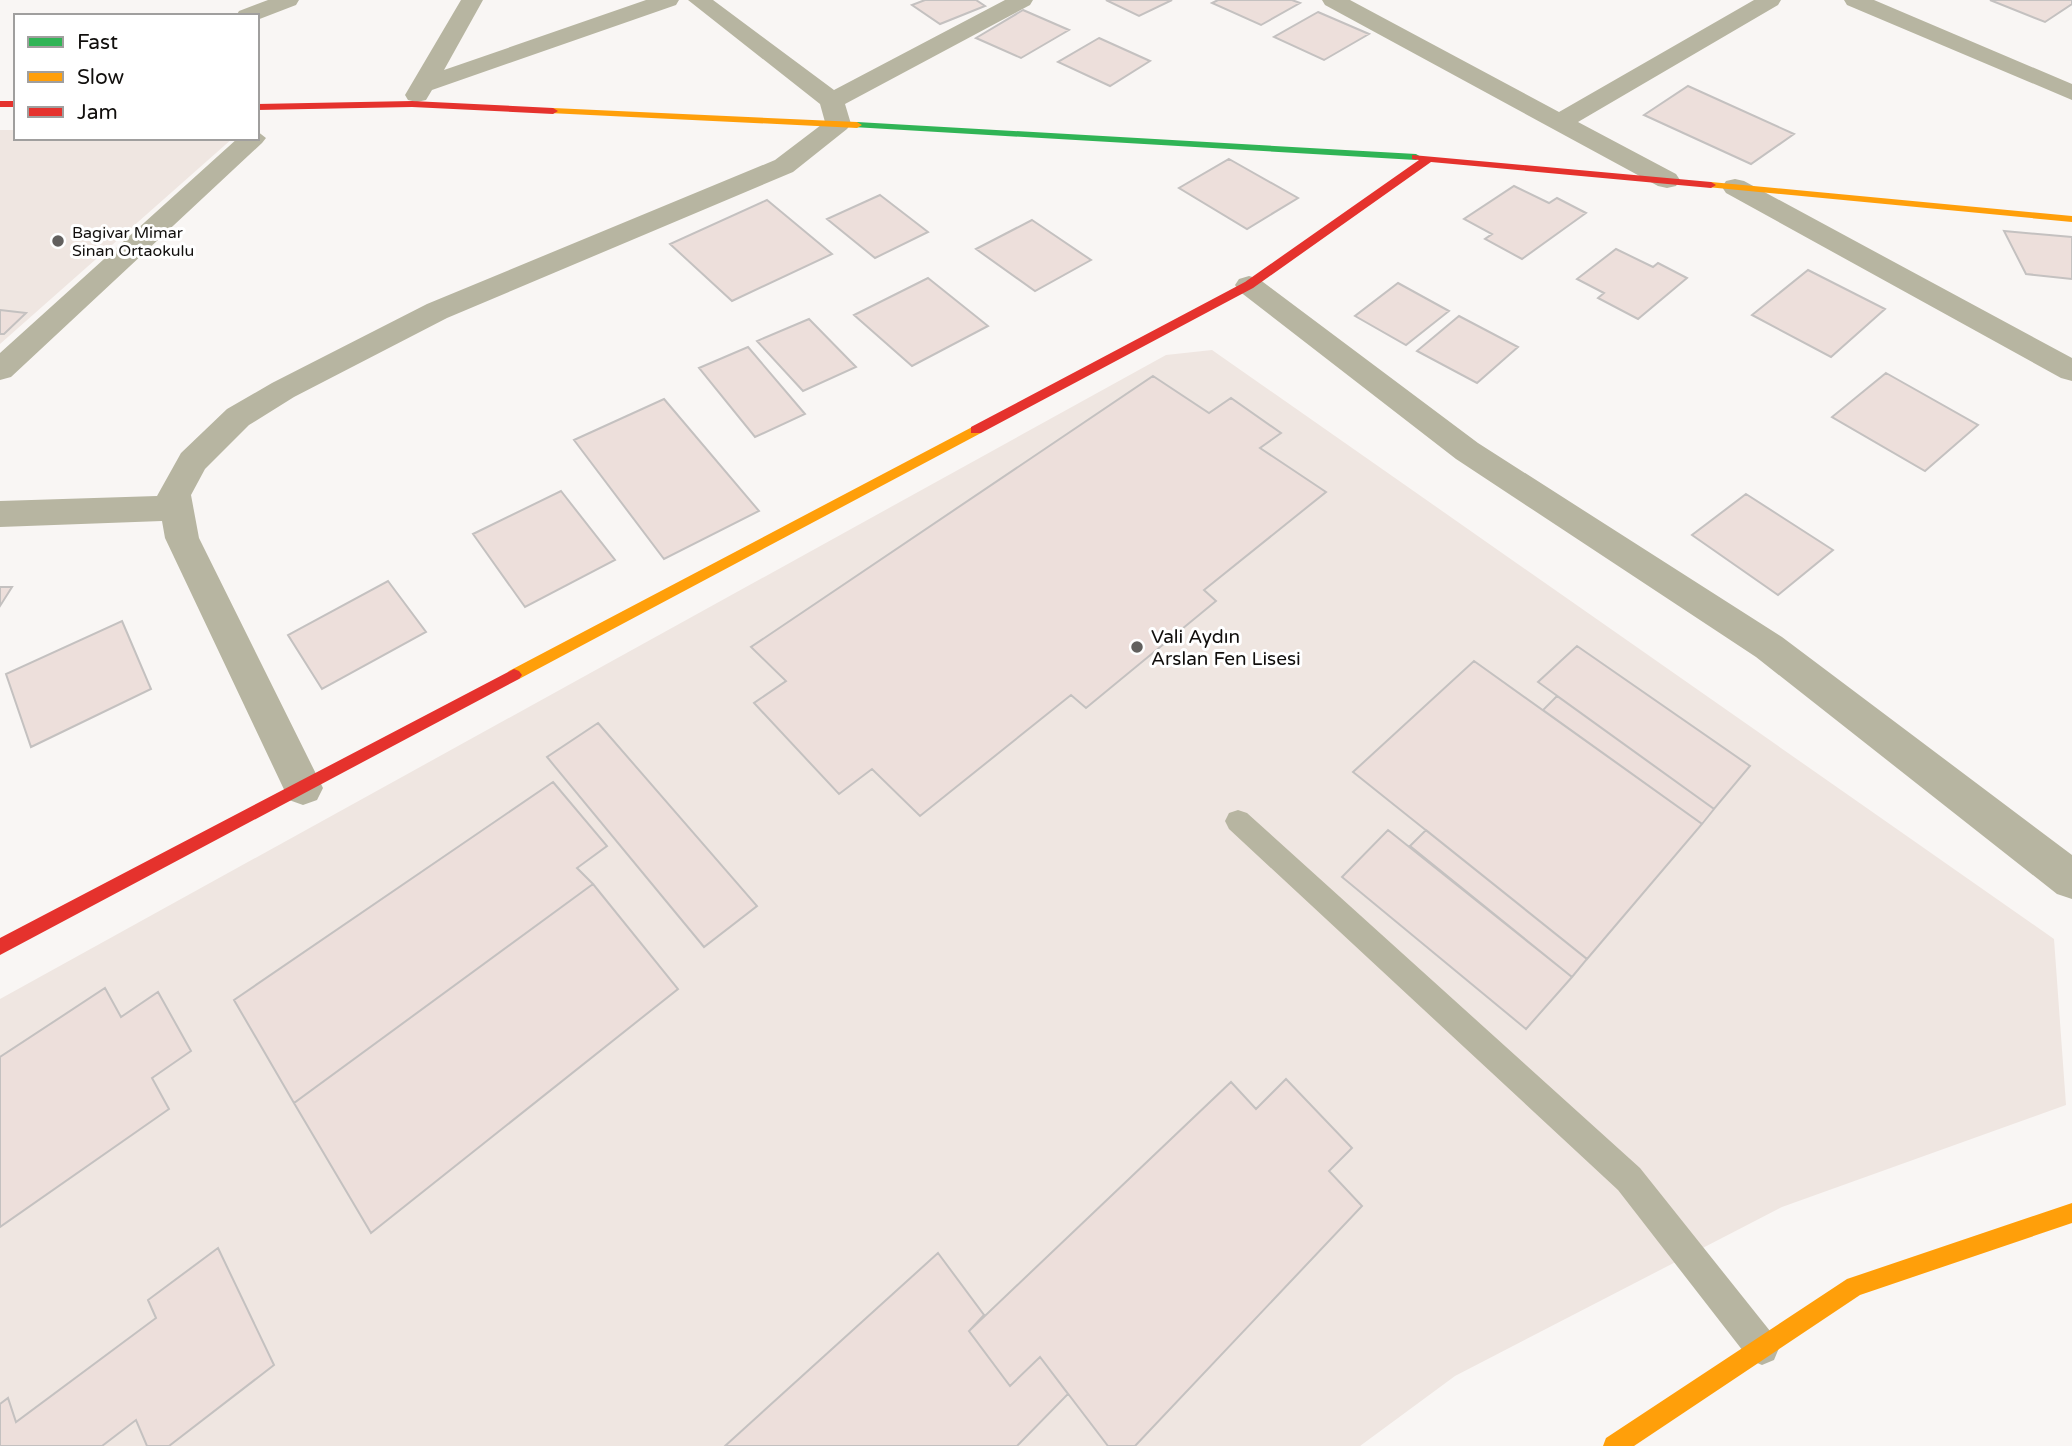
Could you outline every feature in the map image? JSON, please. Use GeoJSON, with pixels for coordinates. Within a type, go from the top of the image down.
{"type":"FeatureCollection","features":[{"type":"Feature","properties":{"kind":"street"},"geometry":{"type":"LineString","coordinates":[[252,14],[288,0]]}},
{"type":"Feature","properties":{"kind":"street"},"geometry":{"type":"LineString","coordinates":[[417,94],[472,0]]}},
{"type":"Feature","properties":{"kind":"street"},"geometry":{"type":"LineString","coordinates":[[417,94],[667,0]]}},
{"type":"Feature","properties":{"kind":"street"},"geometry":{"type":"LineString","coordinates":[[699,0],[835,112]]}},
{"type":"Feature","properties":{"kind":"street"},"geometry":{"type":"LineString","coordinates":[[303,788],[182,538],[174,495],[193,461],[238,417],[284,390],[437,311],[784,166],[835,112],[1022,0]]}},
{"type":"Feature","properties":{"kind":"street"},"geometry":{"type":"LineString","coordinates":[[1333,0],[1667,180]]}},
{"type":"Feature","properties":{"kind":"street"},"geometry":{"type":"LineString","coordinates":[[1559,122],[1770,0]]}},
{"type":"Feature","properties":{"kind":"street"},"geometry":{"type":"LineString","coordinates":[[1855,0],[2072,93]]}},
{"type":"Feature","properties":{"kind":"street"},"geometry":{"type":"LineString","coordinates":[[259,107],[287,107],[417,94],[835,112],[1429,158],[2072,219]]}},
{"type":"Feature","properties":{"kind":"street"},"geometry":{"type":"LineString","coordinates":[[259,132],[287,107]]}},
{"type":"Feature","properties":{"kind":"street"},"geometry":{"type":"LineString","coordinates":[[0,370],[251,140]]}},
{"type":"Feature","properties":{"kind":"street"},"geometry":{"type":"LineString","coordinates":[[0,947],[1249,285],[1429,158]]}},
{"type":"Feature","properties":{"kind":"street"},"geometry":{"type":"LineString","coordinates":[[1735,187],[2072,372]]}},
{"type":"Feature","properties":{"kind":"street"},"geometry":{"type":"LineString","coordinates":[[1249,285],[1467,452],[1769,646],[2072,880]]}},
{"type":"Feature","properties":{"kind":"street"},"geometry":{"type":"LineString","coordinates":[[0,514],[177,508]]}},
{"type":"Feature","properties":{"kind":"street"},"geometry":{"type":"LineString","coordinates":[[1614,1446],[1854,1286],[2072,1213]]}},
{"type":"Feature","properties":{"kind":"lane"},"geometry":{"type":"LineString","coordinates":[[1238,821],[1629,1179],[1762,1348]]}},
{"type":"Feature","properties":{"kind":"shaded area","name":"Bagivar Mimar Sinan Ortaokulu"},"geometry":{"type":"Polygon","coordinates":[[[0,130],[14,130],[14,140],[231,140],[0,344],[0,130]]]}},
{"type":"Feature","properties":{"kind":"shaded area","name":"Vali Aydın Arslan Fen Lisesi"},"geometry":{"type":"Polygon","coordinates":[[[1212,350],[2054,939],[2066,1105],[1782,1207],[1455,1376],[1360,1446],[0,1446],[0,999],[1166,355],[1212,350]]]}},
{"type":"Feature","properties":{"kind":"building"},"geometry":{"type":"Polygon","coordinates":[[[925,0],[976,0],[985,6],[940,24],[912,5],[925,0]]]}},
{"type":"Feature","properties":{"kind":"building"},"geometry":{"type":"Polygon","coordinates":[[[1106,0],[1172,0],[1139,16],[1106,0]]]}},
{"type":"Feature","properties":{"kind":"building"},"geometry":{"type":"Polygon","coordinates":[[[1218,0],[1292,0],[1300,3],[1261,25],[1212,3],[1218,0]]]}},
{"type":"Feature","properties":{"kind":"building"},"geometry":{"type":"Polygon","coordinates":[[[1990,0],[2072,0],[2072,4],[2045,22],[1990,0]]]}},
{"type":"Feature","properties":{"kind":"building"},"geometry":{"type":"Polygon","coordinates":[[[1023,10],[1069,30],[1021,58],[976,38],[1023,10]]]}},
{"type":"Feature","properties":{"kind":"building"},"geometry":{"type":"Polygon","coordinates":[[[1318,12],[1369,34],[1324,60],[1274,37],[1318,12]]]}},
{"type":"Feature","properties":{"kind":"building"},"geometry":{"type":"Polygon","coordinates":[[[1099,38],[1150,61],[1110,86],[1058,62],[1099,38]]]}},
{"type":"Feature","properties":{"kind":"building"},"geometry":{"type":"Polygon","coordinates":[[[1688,86],[1794,134],[1751,164],[1644,115],[1688,86]]]}},
{"type":"Feature","properties":{"kind":"building"},"geometry":{"type":"Polygon","coordinates":[[[1229,159],[1298,198],[1247,229],[1179,188],[1229,159]]]}},
{"type":"Feature","properties":{"kind":"building"},"geometry":{"type":"Polygon","coordinates":[[[1514,186],[1549,203],[1557,198],[1586,213],[1522,259],[1485,239],[1492,234],[1464,219],[1514,186]]]}},
{"type":"Feature","properties":{"kind":"building"},"geometry":{"type":"Polygon","coordinates":[[[880,195],[928,232],[875,258],[827,219],[880,195]]]}},
{"type":"Feature","properties":{"kind":"building"},"geometry":{"type":"Polygon","coordinates":[[[767,200],[832,254],[732,301],[670,244],[767,200]]]}},
{"type":"Feature","properties":{"kind":"building"},"geometry":{"type":"Polygon","coordinates":[[[1032,220],[1091,260],[1035,291],[976,249],[1032,220]]]}},
{"type":"Feature","properties":{"kind":"building"},"geometry":{"type":"Polygon","coordinates":[[[2004,231],[2072,237],[2072,279],[2026,274],[2004,231]]]}},
{"type":"Feature","properties":{"kind":"building"},"geometry":{"type":"Polygon","coordinates":[[[1616,249],[1653,267],[1658,263],[1687,278],[1638,319],[1598,298],[1604,293],[1577,279],[1616,249]]]}},
{"type":"Feature","properties":{"kind":"building"},"geometry":{"type":"Polygon","coordinates":[[[1808,270],[1885,309],[1831,357],[1752,315],[1808,270]]]}},
{"type":"Feature","properties":{"kind":"building"},"geometry":{"type":"Polygon","coordinates":[[[928,278],[988,326],[912,366],[854,315],[928,278]]]}},
{"type":"Feature","properties":{"kind":"building"},"geometry":{"type":"Polygon","coordinates":[[[1398,283],[1449,311],[1406,345],[1355,316],[1398,283]]]}},
{"type":"Feature","properties":{"kind":"building"},"geometry":{"type":"Polygon","coordinates":[[[0,310],[26,313],[4,334],[0,334],[0,310]]]}},
{"type":"Feature","properties":{"kind":"building"},"geometry":{"type":"Polygon","coordinates":[[[1459,316],[1518,347],[1477,383],[1417,351],[1459,316]]]}},
{"type":"Feature","properties":{"kind":"building"},"geometry":{"type":"Polygon","coordinates":[[[809,319],[856,367],[803,391],[757,341],[809,319]]]}},
{"type":"Feature","properties":{"kind":"building"},"geometry":{"type":"Polygon","coordinates":[[[748,347],[805,414],[755,437],[699,368],[748,347]]]}},
{"type":"Feature","properties":{"kind":"building"},"geometry":{"type":"Polygon","coordinates":[[[1886,373],[1978,425],[1925,471],[1832,417],[1886,373]]]}},
{"type":"Feature","properties":{"kind":"building"},"geometry":{"type":"Polygon","coordinates":[[[1153,376],[1209,413],[1231,398],[1281,433],[1260,448],[1326,492],[1204,590],[1216,601],[1086,708],[1071,695],[920,816],[872,769],[839,794],[754,703],[786,681],[751,647],[1153,376]]]}},
{"type":"Feature","properties":{"kind":"building"},"geometry":{"type":"Polygon","coordinates":[[[664,399],[759,511],[664,559],[574,440],[664,399]]]}},
{"type":"Feature","properties":{"kind":"building"},"geometry":{"type":"Polygon","coordinates":[[[561,491],[615,560],[525,607],[473,534],[561,491]]]}},
{"type":"Feature","properties":{"kind":"building"},"geometry":{"type":"Polygon","coordinates":[[[1746,494],[1833,550],[1778,595],[1692,535],[1746,494]]]}},
{"type":"Feature","properties":{"kind":"building"},"geometry":{"type":"Polygon","coordinates":[[[388,581],[426,632],[322,689],[288,635],[388,581]]]}},
{"type":"Feature","properties":{"kind":"building"},"geometry":{"type":"Polygon","coordinates":[[[0,587],[12,587],[0,606],[0,587]]]}},
{"type":"Feature","properties":{"kind":"building"},"geometry":{"type":"Polygon","coordinates":[[[122,621],[151,689],[31,747],[6,674],[122,621]]]}},
{"type":"Feature","properties":{"kind":"building"},"geometry":{"type":"Polygon","coordinates":[[[1577,646],[1750,766],[1714,809],[1538,682],[1577,646]]]}},
{"type":"Feature","properties":{"kind":"building"},"geometry":{"type":"Polygon","coordinates":[[[1474,661],[1702,824],[1587,959],[1353,772],[1474,661]]]}},
{"type":"Feature","properties":{"kind":"building"},"geometry":{"type":"Polygon","coordinates":[[[1557,696],[1714,809],[1702,824],[1543,710],[1557,696]]]}},
{"type":"Feature","properties":{"kind":"building"},"geometry":{"type":"Polygon","coordinates":[[[598,723],[757,906],[704,947],[547,757],[598,723]]]}},
{"type":"Feature","properties":{"kind":"building"},"geometry":{"type":"Polygon","coordinates":[[[553,782],[607,846],[577,868],[593,884],[294,1103],[234,1000],[553,782]]]}},
{"type":"Feature","properties":{"kind":"building"},"geometry":{"type":"Polygon","coordinates":[[[1388,830],[1572,977],[1526,1029],[1342,877],[1388,830]]]}},
{"type":"Feature","properties":{"kind":"building"},"geometry":{"type":"Polygon","coordinates":[[[1426,830],[1587,959],[1572,977],[1410,846],[1426,830]]]}},
{"type":"Feature","properties":{"kind":"building"},"geometry":{"type":"Polygon","coordinates":[[[593,884],[678,989],[371,1233],[294,1103],[593,884]]]}},
{"type":"Feature","properties":{"kind":"building"},"geometry":{"type":"Polygon","coordinates":[[[105,988],[121,1017],[158,992],[191,1051],[152,1078],[169,1109],[0,1227],[0,1057],[105,988]]]}},
{"type":"Feature","properties":{"kind":"building"},"geometry":{"type":"Polygon","coordinates":[[[1286,1079],[1352,1148],[1329,1171],[1362,1206],[1135,1446],[1108,1446],[1040,1357],[1010,1386],[969,1331],[1231,1082],[1256,1109],[1286,1079]]]}},
{"type":"Feature","properties":{"kind":"building"},"geometry":{"type":"Polygon","coordinates":[[[218,1248],[274,1365],[169,1446],[147,1446],[136,1420],[102,1446],[0,1446],[0,1404],[8,1398],[16,1422],[156,1318],[148,1300],[218,1248]]]}},
{"type":"Feature","properties":{"kind":"building"},"geometry":{"type":"Polygon","coordinates":[[[938,1253],[984,1315],[969,1331],[1010,1386],[1040,1357],[1068,1394],[1017,1446],[725,1446],[938,1253]]]}},
{"type":"Feature","properties":{"kind":"traffic: fast"},"geometry":{"type":"LineString","coordinates":[[857,125],[1416,157]]}},
{"type":"Feature","properties":{"kind":"traffic: slow"},"geometry":{"type":"LineString","coordinates":[[553,111],[857,125]]}},
{"type":"Feature","properties":{"kind":"traffic: slow"},"geometry":{"type":"LineString","coordinates":[[1711,185],[2072,219]]}},
{"type":"Feature","properties":{"kind":"traffic: slow"},"geometry":{"type":"LineString","coordinates":[[514,675],[976,430]]}},
{"type":"Feature","properties":{"kind":"traffic: slow"},"geometry":{"type":"LineString","coordinates":[[1614,1446],[1854,1286],[2072,1213]]}},
{"type":"Feature","properties":{"kind":"traffic: jam"},"geometry":{"type":"LineString","coordinates":[[0,104],[14,104]]}},
{"type":"Feature","properties":{"kind":"traffic: jam"},"geometry":{"type":"LineString","coordinates":[[259,107],[412,104],[553,111]]}},
{"type":"Feature","properties":{"kind":"traffic: jam"},"geometry":{"type":"LineString","coordinates":[[1416,157],[1711,185]]}},
{"type":"Feature","properties":{"kind":"traffic: jam"},"geometry":{"type":"LineString","coordinates":[[976,430],[1249,285],[1429,158]]}},
{"type":"Feature","properties":{"kind":"traffic: jam"},"geometry":{"type":"LineString","coordinates":[[0,947],[514,675]]}},
{"type":"Feature","properties":{"kind":"place","name":"Bagivar Mimar Sinan Ortaokulu"},"geometry":{"type":"Point","coordinates":[58,241]}},
{"type":"Feature","properties":{"kind":"place","name":"Vali Aydın Arslan Fen Lisesi"},"geometry":{"type":"Point","coordinates":[1137,647]}}]}
